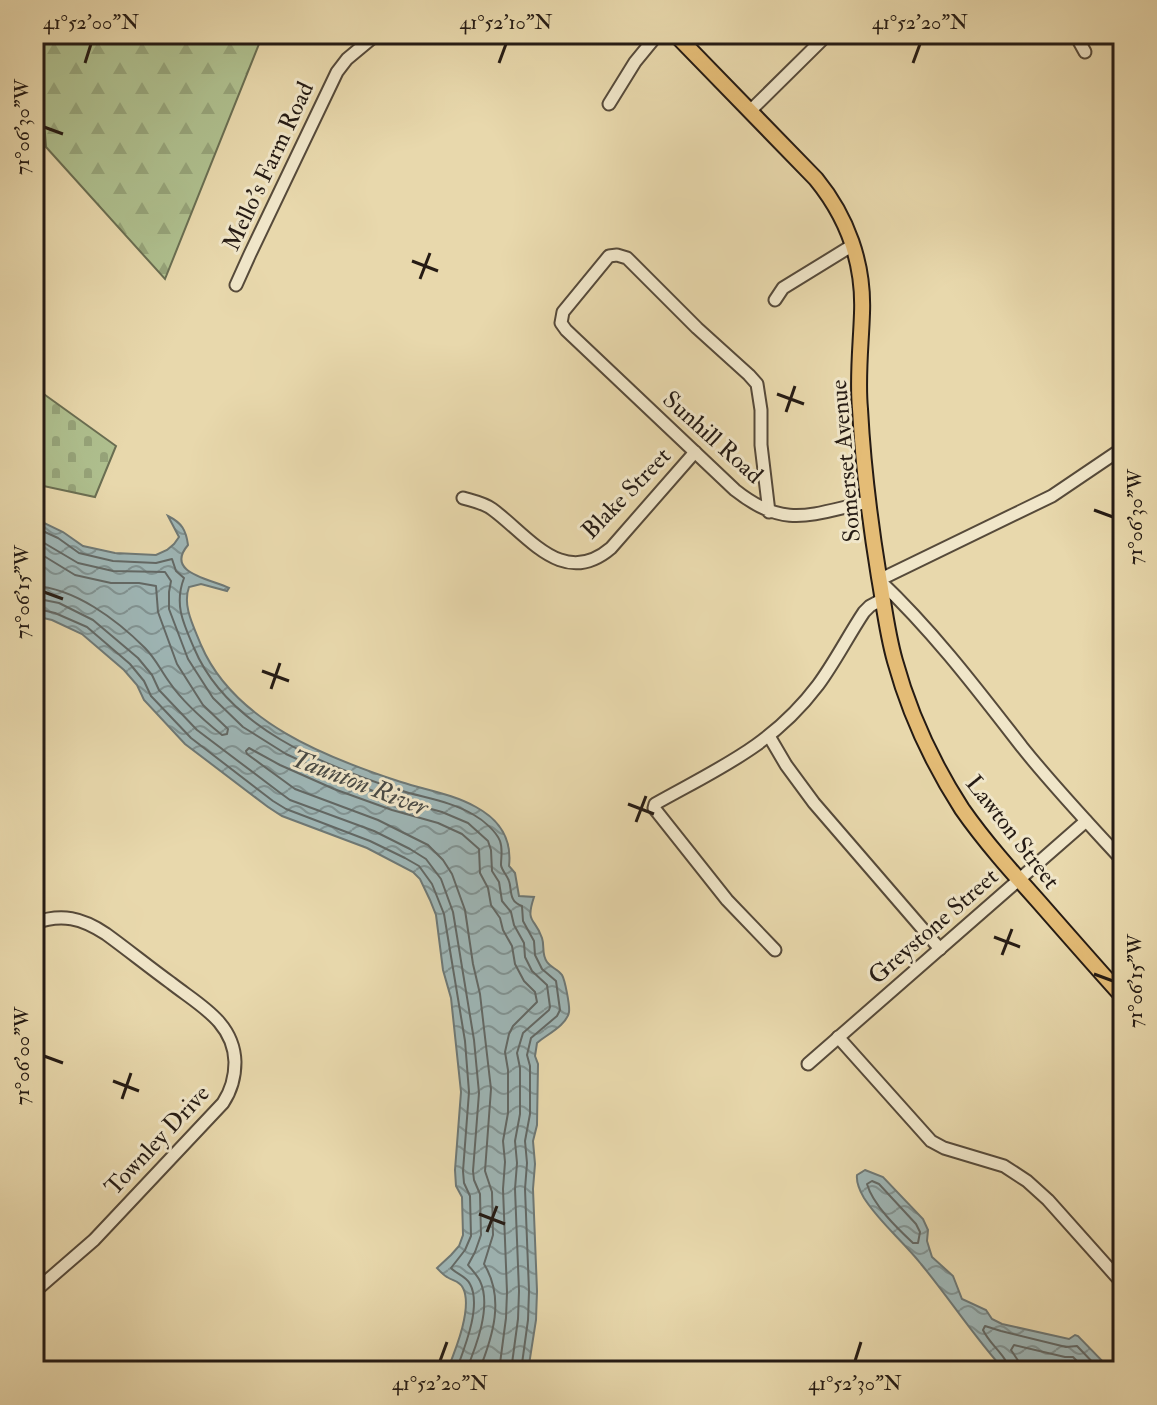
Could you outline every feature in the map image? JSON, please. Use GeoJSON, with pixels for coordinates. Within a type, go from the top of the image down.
{"type":"FeatureCollection","features":[{"type":"Feature","properties":{"kind":"main road","name":"Somerset Avenue"},"geometry":{"type":"LineString","coordinates":[[675,34],[826,191],[842,217],[853,245],[862,288],[859,395],[868,502],[879,580]]}},
{"type":"Feature","properties":{"kind":"main road","name":"Lawton Street"},"geometry":{"type":"LineString","coordinates":[[879,580],[901,681],[942,775],[990,846],[1123,997]]}},
{"type":"Feature","properties":{"kind":"street","name":"Mello's Farm Road"},"geometry":{"type":"LineString","coordinates":[[236,285],[337,72],[347,59],[377,34]]}},
{"type":"Feature","properties":{"kind":"street"},"geometry":{"type":"LineString","coordinates":[[609,104],[635,62],[658,34]]}},
{"type":"Feature","properties":{"kind":"street"},"geometry":{"type":"LineString","coordinates":[[750,111],[828,34]]}},
{"type":"Feature","properties":{"kind":"street"},"geometry":{"type":"LineString","coordinates":[[1075,34],[1085,52]]}},
{"type":"Feature","properties":{"kind":"street"},"geometry":{"type":"LineString","coordinates":[[775,300],[783,288],[853,245]]}},
{"type":"Feature","properties":{"kind":"street","name":"Sunhill Road"},"geometry":{"type":"LineString","coordinates":[[769,512],[757,384],[627,258],[617,255],[606,259],[565,309],[560,320],[566,330],[735,490],[769,512],[785,516],[813,514],[868,502]]}},
{"type":"Feature","properties":{"kind":"street"},"geometry":{"type":"LineString","coordinates":[[1123,448],[1052,496],[879,580],[918,618],[1039,767],[1123,861]]}},
{"type":"Feature","properties":{"kind":"street","name":"Blake Street"},"geometry":{"type":"LineString","coordinates":[[463,498],[493,510],[551,557],[568,562],[586,561],[611,548],[695,452]]}},
{"type":"Feature","properties":{"kind":"street"},"geometry":{"type":"LineString","coordinates":[[775,950],[727,900],[654,808],[655,804],[747,753],[787,720],[817,686],[864,612],[883,599]]}},
{"type":"Feature","properties":{"kind":"street"},"geometry":{"type":"LineString","coordinates":[[769,736],[814,803],[940,949]]}},
{"type":"Feature","properties":{"kind":"street","name":"Greystone Street"},"geometry":{"type":"LineString","coordinates":[[808,1064],[1086,821]]}},
{"type":"Feature","properties":{"kind":"street","name":"Townley Drive"},"geometry":{"type":"LineString","coordinates":[[34,923],[57,917],[69,918],[87,922],[106,934],[217,1018],[231,1038],[235,1064],[230,1089],[223,1103],[99,1234],[36,1288]]}},
{"type":"Feature","properties":{"kind":"street"},"geometry":{"type":"LineString","coordinates":[[838,1037],[931,1141],[944,1148],[1004,1166],[1027,1181],[1048,1200],[1123,1284]]}},
{"type":"Feature","properties":{"kind":"green space"},"geometry":{"type":"Polygon","coordinates":[[[37,34],[263,34],[165,279],[46,147],[37,34]]]}},
{"type":"Feature","properties":{"kind":"green space"},"geometry":{"type":"Polygon","coordinates":[[[34,387],[116,446],[95,497],[34,484],[34,387]]]}},
{"type":"Feature","properties":{"kind":"water","name":"Taunton River"},"geometry":{"type":"Polygon","coordinates":[[[168,516],[180,524],[186,535],[188,545],[182,562],[186,569],[229,588],[227,591],[201,584],[189,587],[187,602],[201,645],[216,672],[236,696],[259,716],[314,748],[401,782],[458,799],[484,812],[498,825],[506,839],[509,866],[515,873],[519,896],[534,897],[532,920],[542,938],[545,959],[563,978],[569,1009],[564,1021],[537,1043],[535,1056],[538,1064],[533,1189],[537,1291],[528,1371],[447,1371],[462,1330],[466,1307],[462,1286],[437,1268],[459,1246],[463,1235],[462,1197],[456,1186],[455,1170],[461,1092],[451,998],[443,970],[436,915],[420,879],[413,872],[367,848],[282,816],[268,807],[185,744],[144,700],[137,685],[124,670],[82,634],[52,620],[34,616],[34,518],[83,546],[115,553],[156,555],[167,550],[179,537],[168,516]]]}},
{"type":"Feature","properties":{"kind":"water"},"geometry":{"type":"Polygon","coordinates":[[[865,1170],[883,1177],[923,1219],[932,1257],[953,1276],[962,1299],[986,1310],[992,1319],[1002,1324],[1069,1339],[1078,1336],[1115,1371],[1005,1371],[921,1264],[870,1207],[857,1181],[857,1175],[865,1170]]]}}]}
